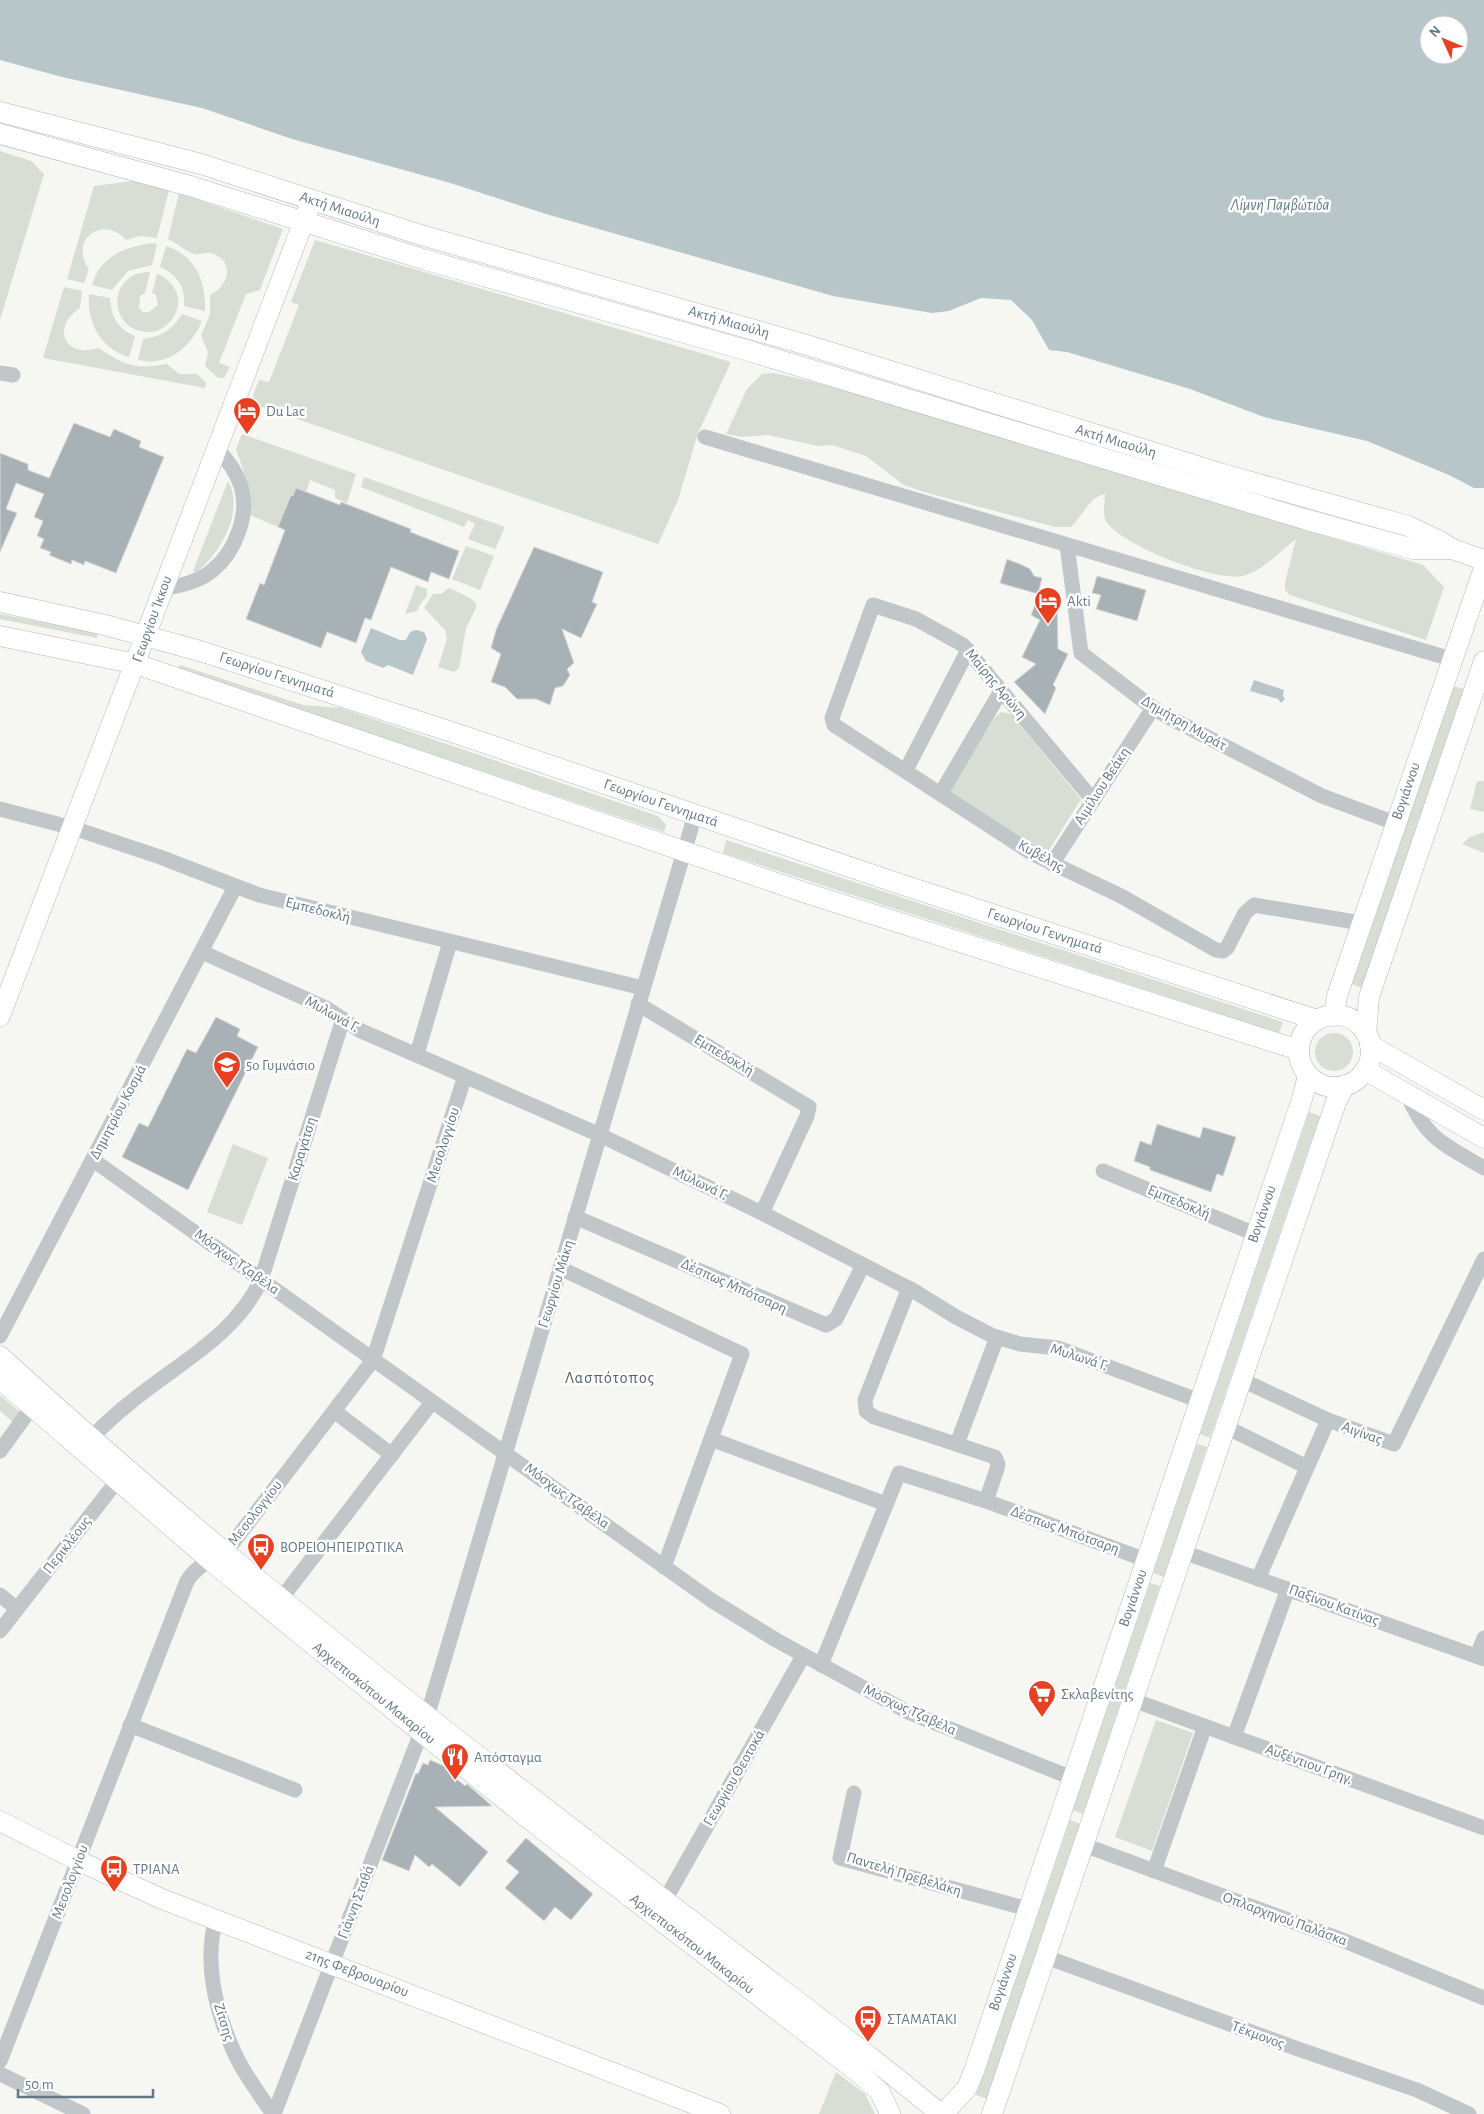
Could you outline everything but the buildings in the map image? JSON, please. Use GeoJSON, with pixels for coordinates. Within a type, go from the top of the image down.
{"type":"FeatureCollection","features":[{"type":"Feature","properties":{"kind":"street","name":"Ακτή Μιαούλη"},"geometry":{"type":"LineString","coordinates":[[0,112],[169,155],[421,235],[807,345],[1223,474],[1408,526],[1440,541],[1452,549],[1484,560]]}},
{"type":"Feature","properties":{"kind":"street","name":"Ακτή Μιαούλη"},"geometry":{"type":"LineString","coordinates":[[0,134],[170,180],[490,278],[749,351],[1312,522],[1413,549],[1452,549]]}},
{"type":"Feature","properties":{"kind":"street","name":"Γεωργίου Ίκκου"},"geometry":{"type":"LineString","coordinates":[[0,1016],[312,199]]}},
{"type":"Feature","properties":{"kind":"street"},"geometry":{"type":"LineString","coordinates":[[705,437],[1451,659]]}},
{"type":"Feature","properties":{"kind":"street"},"geometry":{"type":"LineString","coordinates":[[162,588],[186,583],[212,571],[222,562],[237,537],[243,512],[242,487],[232,466],[216,448]]}},
{"type":"Feature","properties":{"kind":"street","name":"Δημήτρη Μυράτ"},"geometry":{"type":"LineString","coordinates":[[1067,545],[1080,654],[1153,708],[1322,796],[1395,823]]}},
{"type":"Feature","properties":{"kind":"street","name":"Βογιάννου"},"geometry":{"type":"LineString","coordinates":[[1299,1050],[1304,1032],[1326,1018],[1337,996],[1451,659],[1484,568]]}},
{"type":"Feature","properties":{"kind":"street","name":"Γεωργίου Γεννηματά"},"geometry":{"type":"LineString","coordinates":[[0,602],[146,636],[404,716],[695,815],[1326,1018]]}},
{"type":"Feature","properties":{"kind":"street","name":"Μαίρης Αρώνη"},"geometry":{"type":"LineString","coordinates":[[872,605],[929,625],[956,640],[968,650],[1093,800]]}},
{"type":"Feature","properties":{"kind":"street","name":"Κυβέλης"},"geometry":{"type":"LineString","coordinates":[[872,605],[832,721],[834,725],[1052,864],[1122,896],[1220,951],[1227,948],[1245,913],[1254,906],[1362,923]]}},
{"type":"Feature","properties":{"kind":"street"},"geometry":{"type":"LineString","coordinates":[[0,636],[136,664],[684,851],[949,939],[1299,1050],[1300,1060],[1308,1075],[1325,1086],[1345,1085],[1355,1081],[1365,1070],[1370,1057],[1368,1039],[1370,997],[1484,661]]}},
{"type":"Feature","properties":{"kind":"street"},"geometry":{"type":"LineString","coordinates":[[906,770],[968,650]]}},
{"type":"Feature","properties":{"kind":"street"},"geometry":{"type":"LineString","coordinates":[[941,793],[1001,691]]}},
{"type":"Feature","properties":{"kind":"street","name":"Αιμίλιου Βεάκη"},"geometry":{"type":"LineString","coordinates":[[1052,864],[1153,708]]}},
{"type":"Feature","properties":{"kind":"street","name":"Εμπεδοκλή"},"geometry":{"type":"LineString","coordinates":[[0,809],[73,828],[160,857],[259,895],[643,988]]}},
{"type":"Feature","properties":{"kind":"street","name":"Γεωργίου Μάκη"},"geometry":{"type":"LineString","coordinates":[[425,1724],[695,815]]}},
{"type":"Feature","properties":{"kind":"street","name":"Δημητρίου Κοσμά"},"geometry":{"type":"LineString","coordinates":[[0,1336],[5,1316],[93,1160],[235,887]]}},
{"type":"Feature","properties":{"kind":"street"},"geometry":{"type":"LineString","coordinates":[[417,1054],[450,942]]}},
{"type":"Feature","properties":{"kind":"street","name":"Μυλωνά Γ."},"geometry":{"type":"LineString","coordinates":[[202,952],[326,1008],[359,1030],[600,1135],[762,1213],[909,1288],[970,1325],[997,1337],[1020,1344],[1058,1348],[1200,1401]]}},
{"type":"Feature","properties":{"kind":"street","name":"Εμπεδοκλή"},"geometry":{"type":"LineString","coordinates":[[638,1004],[809,1106],[807,1116],[762,1213]]}},
{"type":"Feature","properties":{"kind":"street"},"geometry":{"type":"LineString","coordinates":[[1326,1018],[1353,1020],[1368,1039],[1484,1110]]}},
{"type":"Feature","properties":{"kind":"street","name":"Καραγάτση"},"geometry":{"type":"LineString","coordinates":[[91,1438],[131,1402],[223,1331],[248,1303],[261,1280],[343,1019]]}},
{"type":"Feature","properties":{"kind":"street"},"geometry":{"type":"LineString","coordinates":[[1365,1070],[1484,1138]]}},
{"type":"Feature","properties":{"kind":"street","name":"Βογιάννου"},"geometry":{"type":"LineString","coordinates":[[941,2114],[962,2094],[972,2077],[1303,1096],[1308,1075]]}},
{"type":"Feature","properties":{"kind":"street","name":"Μεσολογγίου"},"geometry":{"type":"LineString","coordinates":[[0,2061],[187,1581],[195,1570],[217,1557],[373,1360],[465,1076]]}},
{"type":"Feature","properties":{"kind":"street"},"geometry":{"type":"LineString","coordinates":[[992,2114],[1336,1102],[1345,1085]]}},
{"type":"Feature","properties":{"kind":"street"},"geometry":{"type":"LineString","coordinates":[[1407,1094],[1417,1118],[1432,1137],[1484,1168]]}},
{"type":"Feature","properties":{"kind":"street","name":"Μόσχως Τζαβέλα"},"geometry":{"type":"LineString","coordinates":[[93,1160],[432,1402],[506,1452],[711,1600],[803,1656],[922,1719],[1072,1778]]}},
{"type":"Feature","properties":{"kind":"street","name":"Εμπεδοκλή"},"geometry":{"type":"LineString","coordinates":[[1103,1171],[1255,1234]]}},
{"type":"Feature","properties":{"kind":"street","name":"Δέσπως Μπότσαρη"},"geometry":{"type":"LineString","coordinates":[[575,1217],[826,1325],[836,1319],[863,1265]]}},
{"type":"Feature","properties":{"kind":"street","name":"Αιγίνας"},"geometry":{"type":"LineString","coordinates":[[1258,1579],[1328,1420],[1394,1444],[1484,1259]]}},
{"type":"Feature","properties":{"kind":"street"},"geometry":{"type":"LineString","coordinates":[[560,1268],[742,1354],[664,1567]]}},
{"type":"Feature","properties":{"kind":"street"},"geometry":{"type":"LineString","coordinates":[[909,1288],[865,1400],[866,1411],[874,1418],[992,1455],[997,1460],[998,1469],[986,1501]]}},
{"type":"Feature","properties":{"kind":"street"},"geometry":{"type":"LineString","coordinates":[[958,1444],[997,1337]]}},
{"type":"Feature","properties":{"kind":"street"},"geometry":{"type":"LineString","coordinates":[[0,1356],[91,1438],[217,1557],[281,1599],[425,1724],[665,1900],[870,2056],[941,2114]]}},
{"type":"Feature","properties":{"kind":"street","name":"Αρχιεπισκόπου Μακαρίου"},"geometry":{"type":"LineString","coordinates":[[0,1379],[117,1481],[217,1557],[425,1724],[529,1818],[859,2073],[880,2092],[890,2114]]}},
{"type":"Feature","properties":{"kind":"street"},"geometry":{"type":"LineString","coordinates":[[1242,1380],[1328,1420]]}},
{"type":"Feature","properties":{"kind":"street"},"geometry":{"type":"LineString","coordinates":[[281,1599],[432,1402]]}},
{"type":"Feature","properties":{"kind":"street"},"geometry":{"type":"LineString","coordinates":[[0,1451],[32,1407]]}},
{"type":"Feature","properties":{"kind":"street"},"geometry":{"type":"LineString","coordinates":[[334,1411],[392,1455]]}},
{"type":"Feature","properties":{"kind":"street"},"geometry":{"type":"LineString","coordinates":[[1226,1427],[1307,1466]]}},
{"type":"Feature","properties":{"kind":"street"},"geometry":{"type":"LineString","coordinates":[[711,1439],[886,1504],[821,1665]]}},
{"type":"Feature","properties":{"kind":"street","name":"Δέσπως Μπότσαρη"},"geometry":{"type":"LineString","coordinates":[[886,1504],[899,1473],[986,1501],[1146,1560]]}},
{"type":"Feature","properties":{"kind":"street","name":"Περικλέους"},"geometry":{"type":"LineString","coordinates":[[0,1631],[117,1481]]}},
{"type":"Feature","properties":{"kind":"street","name":"Παξίνου Κατίνας"},"geometry":{"type":"LineString","coordinates":[[1183,1552],[1480,1658]]}},
{"type":"Feature","properties":{"kind":"street"},"geometry":{"type":"LineString","coordinates":[[1234,1737],[1288,1589]]}},
{"type":"Feature","properties":{"kind":"street"},"geometry":{"type":"LineString","coordinates":[[0,1596],[17,1609]]}},
{"type":"Feature","properties":{"kind":"street"},"geometry":{"type":"LineString","coordinates":[[1480,1658],[1484,1638]]}},
{"type":"Feature","properties":{"kind":"street","name":"Γεωργίου Θεοτοκά"},"geometry":{"type":"LineString","coordinates":[[665,1900],[803,1656]]}},
{"type":"Feature","properties":{"kind":"street","name":"Αυξέντιου Γρηγ."},"geometry":{"type":"LineString","coordinates":[[1133,1700],[1484,1828]]}},
{"type":"Feature","properties":{"kind":"street","name":"Γιάννη Σταθά"},"geometry":{"type":"LineString","coordinates":[[273,2114],[425,1724]]}},
{"type":"Feature","properties":{"kind":"street"},"geometry":{"type":"LineString","coordinates":[[130,1725],[295,1790]]}},
{"type":"Feature","properties":{"kind":"street"},"geometry":{"type":"LineString","coordinates":[[1154,1871],[1205,1726]]}},
{"type":"Feature","properties":{"kind":"street","name":"Παντελή Πρεβελάκη"},"geometry":{"type":"LineString","coordinates":[[854,1793],[840,1858],[1028,1909]]}},
{"type":"Feature","properties":{"kind":"street","name":"21ης Φεβρουαρίου"},"geometry":{"type":"LineString","coordinates":[[0,1820],[79,1861],[155,1896],[720,2114]]}},
{"type":"Feature","properties":{"kind":"street","name":"Οπλαρχηγού Παλάσκα"},"geometry":{"type":"LineString","coordinates":[[1084,1845],[1340,1939],[1484,1998]]}},
{"type":"Feature","properties":{"kind":"street","name":"Ζίτσης"},"geometry":{"type":"LineString","coordinates":[[216,1919],[211,1936],[210,1958],[215,1991],[225,2029],[236,2057],[273,2114]]}},
{"type":"Feature","properties":{"kind":"street","name":"Τέκμονος"},"geometry":{"type":"LineString","coordinates":[[1046,1957],[1289,2046],[1417,2090],[1468,2114]]}},
{"type":"Feature","properties":{"kind":"street"},"geometry":{"type":"LineString","coordinates":[[0,2074],[83,2114]]}},
{"type":"Feature","properties":{"kind":"street"},"geometry":{"type":"LineString","coordinates":[[918,2114],[941,2114]]}},
{"type":"Feature","properties":{"kind":"shaded area"},"geometry":{"type":"Polygon","coordinates":[[[0,151],[31,161],[44,174],[0,320],[0,151]]]}},
{"type":"Feature","properties":{"kind":"shaded area"},"geometry":{"type":"Polygon","coordinates":[[[133,181],[169,190],[157,238],[140,236],[126,240],[108,229],[99,230],[85,240],[84,258],[89,269],[84,283],[67,279],[94,186],[133,181]]]}},
{"type":"Feature","properties":{"kind":"shaded area"},"geometry":{"type":"Polygon","coordinates":[[[179,193],[283,229],[260,290],[246,294],[219,363],[230,367],[224,378],[218,378],[205,366],[208,352],[201,336],[210,314],[210,295],[221,287],[225,281],[227,269],[221,258],[214,254],[192,253],[168,239],[179,193]]]}},
{"type":"Feature","properties":{"kind":"shaded area"},"geometry":{"type":"Polygon","coordinates":[[[315,240],[731,362],[698,433],[678,500],[658,544],[257,405],[253,396],[255,390],[259,380],[269,382],[299,305],[291,302],[315,240]]]}},
{"type":"Feature","properties":{"kind":"shaded area"},"geometry":{"type":"Polygon","coordinates":[[[152,243],[157,244],[152,265],[128,271],[112,290],[92,285],[96,275],[107,260],[123,250],[152,243]]]}},
{"type":"Feature","properties":{"kind":"shaded area"},"geometry":{"type":"Polygon","coordinates":[[[166,246],[185,256],[197,271],[204,290],[205,311],[184,306],[182,288],[179,282],[160,267],[166,246]]]}},
{"type":"Feature","properties":{"kind":"shaded area"},"geometry":{"type":"Polygon","coordinates":[[[150,272],[145,293],[140,296],[139,308],[143,312],[149,312],[158,305],[156,295],[152,293],[157,274],[168,280],[172,285],[178,302],[175,314],[169,323],[159,330],[151,332],[137,330],[126,323],[120,314],[118,303],[119,292],[125,282],[135,275],[150,272]]]}},
{"type":"Feature","properties":{"kind":"shaded area"},"geometry":{"type":"Polygon","coordinates":[[[64,287],[82,291],[80,308],[71,315],[64,331],[65,339],[70,345],[77,349],[86,350],[98,348],[115,359],[130,365],[156,366],[167,364],[179,374],[197,374],[206,383],[205,388],[43,358],[64,287]]]}},
{"type":"Feature","properties":{"kind":"shaded area"},"geometry":{"type":"Polygon","coordinates":[[[89,294],[110,298],[116,322],[124,330],[135,336],[129,357],[110,347],[97,333],[90,315],[89,294]]]}},
{"type":"Feature","properties":{"kind":"shaded area"},"geometry":{"type":"Polygon","coordinates":[[[182,314],[202,321],[185,347],[169,358],[159,361],[138,360],[143,339],[166,332],[182,314]]]}},
{"type":"Feature","properties":{"kind":"shaded area"},"geometry":{"type":"Polygon","coordinates":[[[774,373],[826,385],[1423,565],[1444,587],[1426,640],[1290,595],[1285,590],[1285,583],[1296,539],[1264,566],[1249,574],[1229,576],[1212,573],[1191,568],[1148,551],[1115,530],[1105,518],[1105,494],[1094,499],[1071,527],[1055,527],[904,485],[866,456],[832,445],[818,446],[768,435],[743,437],[726,434],[747,389],[762,374],[774,373]]]}},
{"type":"Feature","properties":{"kind":"shaded area"},"geometry":{"type":"Polygon","coordinates":[[[242,434],[356,474],[347,503],[335,498],[335,490],[310,480],[306,492],[290,496],[278,527],[250,515],[251,493],[236,449],[242,434]]]}},
{"type":"Feature","properties":{"kind":"shaded area"},"geometry":{"type":"Polygon","coordinates":[[[364,477],[505,527],[495,549],[468,539],[475,524],[468,520],[464,527],[361,487],[364,477]]]}},
{"type":"Feature","properties":{"kind":"shaded area"},"geometry":{"type":"Polygon","coordinates":[[[228,481],[234,505],[228,531],[206,564],[197,572],[193,571],[228,481]]]}},
{"type":"Feature","properties":{"kind":"shaded area"},"geometry":{"type":"Polygon","coordinates":[[[466,546],[494,556],[480,590],[452,579],[466,546]]]}},
{"type":"Feature","properties":{"kind":"shaded area"},"geometry":{"type":"Polygon","coordinates":[[[416,585],[427,589],[427,596],[417,611],[405,614],[416,585]]]}},
{"type":"Feature","properties":{"kind":"shaded area"},"geometry":{"type":"Polygon","coordinates":[[[449,588],[476,603],[476,608],[466,628],[459,668],[454,672],[438,667],[447,639],[445,630],[424,608],[433,594],[441,594],[449,588]]]}},
{"type":"Feature","properties":{"kind":"shaded area"},"geometry":{"type":"Polygon","coordinates":[[[0,614],[98,633],[97,638],[0,619],[0,614]]]}},
{"type":"Feature","properties":{"kind":"shaded area"},"geometry":{"type":"Polygon","coordinates":[[[180,665],[303,705],[341,708],[658,816],[666,825],[664,832],[178,669],[180,665]]]}},
{"type":"Feature","properties":{"kind":"shaded area"},"geometry":{"type":"Polygon","coordinates":[[[1453,686],[1464,689],[1362,988],[1352,984],[1453,686]]]}},
{"type":"Feature","properties":{"kind":"shaded area"},"geometry":{"type":"Polygon","coordinates":[[[1001,712],[1011,714],[1081,799],[1046,855],[949,792],[995,717],[1001,712]]]}},
{"type":"Feature","properties":{"kind":"shaded area"},"geometry":{"type":"Polygon","coordinates":[[[1477,781],[1484,781],[1484,812],[1470,809],[1477,781]]]}},
{"type":"Feature","properties":{"kind":"shaded area"},"geometry":{"type":"Polygon","coordinates":[[[1484,832],[1484,853],[1462,844],[1470,837],[1484,832]]]}},
{"type":"Feature","properties":{"kind":"shaded area"},"geometry":{"type":"Polygon","coordinates":[[[726,840],[1283,1022],[1279,1033],[723,853],[726,840]]]}},
{"type":"Feature","properties":{"kind":"shaded area"},"geometry":{"type":"Polygon","coordinates":[[[1334,1033],[1347,1039],[1353,1052],[1347,1065],[1334,1071],[1321,1065],[1315,1052],[1321,1039],[1334,1033]]]}},
{"type":"Feature","properties":{"kind":"shaded area"},"geometry":{"type":"Polygon","coordinates":[[[1309,1112],[1320,1116],[1210,1438],[1200,1434],[1309,1112]]]}},
{"type":"Feature","properties":{"kind":"shaded area"},"geometry":{"type":"Polygon","coordinates":[[[233,1144],[268,1158],[242,1225],[207,1212],[233,1144]]]}},
{"type":"Feature","properties":{"kind":"shaded area"},"geometry":{"type":"Polygon","coordinates":[[[0,1395],[21,1413],[14,1423],[0,1411],[0,1395]]]}},
{"type":"Feature","properties":{"kind":"shaded area"},"geometry":{"type":"Polygon","coordinates":[[[1197,1444],[1207,1447],[1164,1577],[1153,1573],[1197,1444]]]}},
{"type":"Feature","properties":{"kind":"shaded area"},"geometry":{"type":"Polygon","coordinates":[[[1150,1583],[1160,1586],[1083,1814],[1073,1810],[1150,1583]]]}},
{"type":"Feature","properties":{"kind":"shaded area"},"geometry":{"type":"Polygon","coordinates":[[[1156,1720],[1193,1733],[1152,1851],[1115,1837],[1156,1720]]]}},
{"type":"Feature","properties":{"kind":"shaded area"},"geometry":{"type":"Polygon","coordinates":[[[1070,1820],[1080,1824],[987,2099],[976,2095],[1070,1820]]]}},
{"type":"Feature","properties":{"kind":"shaded area"},"geometry":{"type":"Polygon","coordinates":[[[836,2072],[865,2094],[875,2114],[819,2114],[836,2072]]]}},
{"type":"Feature","properties":{"kind":"water","name":"Λίμνη Παμβώτιδα"},"geometry":{"type":"Polygon","coordinates":[[[0,0],[1484,0],[1484,488],[1474,488],[1449,475],[1367,441],[1264,417],[1190,389],[1067,352],[1049,350],[1032,320],[1011,300],[981,298],[949,311],[932,313],[833,296],[546,214],[447,182],[292,139],[202,108],[62,77],[0,60],[0,0]]]}},
{"type":"Feature","properties":{"kind":"water"},"geometry":{"type":"Polygon","coordinates":[[[371,628],[400,640],[406,640],[410,632],[416,630],[424,632],[427,639],[413,675],[388,665],[383,668],[366,661],[361,652],[371,628]]]}},
{"type":"Feature","properties":{"kind":"water"},"geometry":{"type":"Polygon","coordinates":[[[1254,680],[1284,690],[1283,696],[1285,699],[1281,703],[1278,699],[1250,691],[1254,680]]]}},
{"type":"Feature","properties":{"kind":"place","name":"Du Lac"},"geometry":{"type":"Point","coordinates":[247,435]}},
{"type":"Feature","properties":{"kind":"place","name":"Akti"},"geometry":{"type":"Point","coordinates":[1048,625]}},
{"type":"Feature","properties":{"kind":"place","name":"5ο Γυμνάσιο"},"geometry":{"type":"Point","coordinates":[227,1089]}},
{"type":"Feature","properties":{"kind":"place","name":"ΒΟΡΕΙΟΗΠΕΙΡΩΤΙΚΑ"},"geometry":{"type":"Point","coordinates":[261,1571]}},
{"type":"Feature","properties":{"kind":"place","name":"Σκλαβενίτης"},"geometry":{"type":"Point","coordinates":[1042,1718]}},
{"type":"Feature","properties":{"kind":"place","name":"Απόσταγμα"},"geometry":{"type":"Point","coordinates":[455,1781]}},
{"type":"Feature","properties":{"kind":"place","name":"ΤΡΙΑΝΑ"},"geometry":{"type":"Point","coordinates":[114,1893]}},
{"type":"Feature","properties":{"kind":"place","name":"ΣΤΑΜΑΤΑΚΙ"},"geometry":{"type":"Point","coordinates":[868,2043]}},
{"type":"Feature","properties":{"kind":"district","name":"Λασπότοπος"},"geometry":{"type":"Point","coordinates":[610,1378]}}]}
